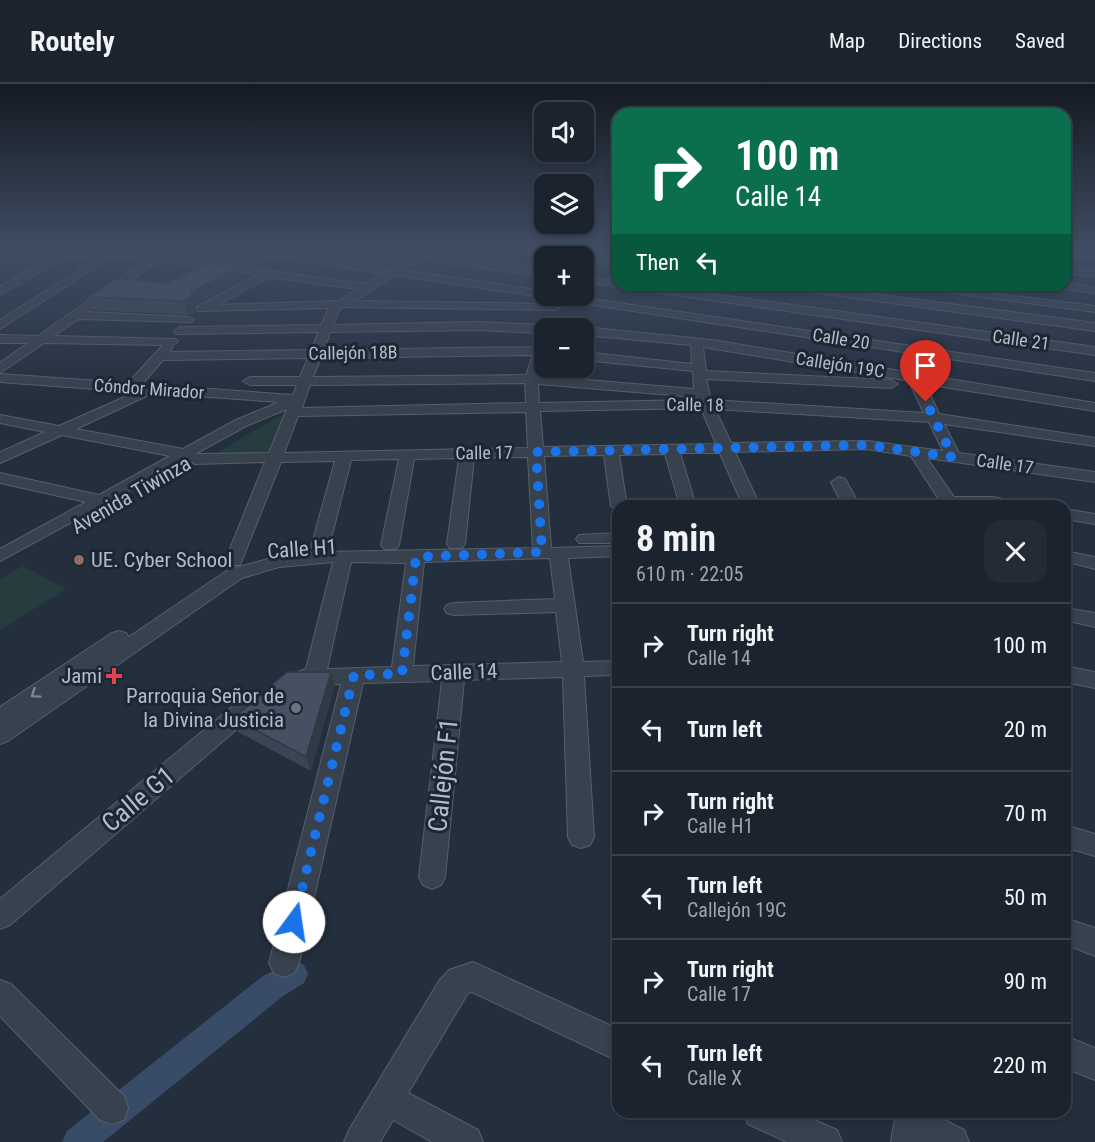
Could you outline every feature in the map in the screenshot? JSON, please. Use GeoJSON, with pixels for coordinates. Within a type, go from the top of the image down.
{"type":"FeatureCollection","features":[{"type":"Feature","properties":{"kind":"street"},"geometry":{"type":"LineString","coordinates":[[0,325],[43,297]]}},
{"type":"Feature","properties":{"kind":"street"},"geometry":{"type":"LineString","coordinates":[[0,369],[99,297]]}},
{"type":"Feature","properties":{"kind":"street"},"geometry":{"type":"LineString","coordinates":[[131,388],[161,356],[188,320],[201,309],[223,297]]}},
{"type":"Feature","properties":{"kind":"street"},"geometry":{"type":"LineString","coordinates":[[234,561],[334,308],[353,297]]}},
{"type":"Feature","properties":{"kind":"street"},"geometry":{"type":"LineString","coordinates":[[650,311],[662,297]]}},
{"type":"Feature","properties":{"kind":"street","name":"Calle 21"},"geometry":{"type":"LineString","coordinates":[[728,297],[1095,351]]}},
{"type":"Feature","properties":{"kind":"street"},"geometry":{"type":"LineString","coordinates":[[786,357],[817,297]]}},
{"type":"Feature","properties":{"kind":"street"},"geometry":{"type":"LineString","coordinates":[[902,297],[1018,317],[1095,327]]}},
{"type":"Feature","properties":{"kind":"street"},"geometry":{"type":"LineString","coordinates":[[994,297],[1095,377]]}},
{"type":"Feature","properties":{"kind":"street"},"geometry":{"type":"LineString","coordinates":[[1014,297],[1095,309]]}},
{"type":"Feature","properties":{"kind":"street","name":"Calle 20"},"geometry":{"type":"LineString","coordinates":[[201,309],[534,300]]}},
{"type":"Feature","properties":{"kind":"street","name":"Calle 20"},"geometry":{"type":"LineString","coordinates":[[594,304],[798,332],[940,368],[1095,377]]}},
{"type":"Feature","properties":{"kind":"street"},"geometry":{"type":"LineString","coordinates":[[73,315],[188,320]]}},
{"type":"Feature","properties":{"kind":"street"},"geometry":{"type":"LineString","coordinates":[[180,331],[327,327],[477,326],[534,328]]}},
{"type":"Feature","properties":{"kind":"street","name":"Callejón 19C"},"geometry":{"type":"LineString","coordinates":[[594,332],[697,343],[918,381],[940,368],[1095,407]]}},
{"type":"Feature","properties":{"kind":"street"},"geometry":{"type":"LineString","coordinates":[[0,339],[172,342]]}},
{"type":"Feature","properties":{"kind":"street"},"geometry":{"type":"LineString","coordinates":[[697,343],[698,372],[703,399],[749,500]]}},
{"type":"Feature","properties":{"kind":"street","name":"Callejón 18B"},"geometry":{"type":"LineString","coordinates":[[161,356],[534,348]]}},
{"type":"Feature","properties":{"kind":"street"},"geometry":{"type":"LineString","coordinates":[[594,357],[698,372],[918,381],[953,457]]}},
{"type":"Feature","properties":{"kind":"street"},"geometry":{"type":"LineString","coordinates":[[534,372],[531,379],[532,408],[547,548],[565,605],[573,668],[581,837]]}},
{"type":"Feature","properties":{"kind":"street","name":"Cóndor Mirador"},"geometry":{"type":"LineString","coordinates":[[0,378],[153,389],[296,405]]}},
{"type":"Feature","properties":{"kind":"street"},"geometry":{"type":"LineString","coordinates":[[250,381],[531,379],[703,399]]}},
{"type":"Feature","properties":{"kind":"street"},"geometry":{"type":"LineString","coordinates":[[0,458],[153,389]]}},
{"type":"Feature","properties":{"kind":"street","name":"Calle 18"},"geometry":{"type":"LineString","coordinates":[[296,405],[532,408],[703,399],[934,418],[1095,442]]}},
{"type":"Feature","properties":{"kind":"street","name":"Avenida Tiwinza"},"geometry":{"type":"LineString","coordinates":[[1,558],[190,457],[241,423],[296,405]]}},
{"type":"Feature","properties":{"kind":"street","name":"Calle 17"},"geometry":{"type":"LineString","coordinates":[[0,419],[190,457],[275,458],[867,445],[1095,477]]}},
{"type":"Feature","properties":{"kind":"street"},"geometry":{"type":"LineString","coordinates":[[671,449],[686,500]]}},
{"type":"Feature","properties":{"kind":"street"},"geometry":{"type":"LineString","coordinates":[[611,450],[618,500]]}},
{"type":"Feature","properties":{"kind":"street"},"geometry":{"type":"LineString","coordinates":[[915,451],[949,500]]}},
{"type":"Feature","properties":{"kind":"street"},"geometry":{"type":"LineString","coordinates":[[456,544],[467,453]]}},
{"type":"Feature","properties":{"kind":"street"},"geometry":{"type":"LineString","coordinates":[[390,545],[407,455]]}},
{"type":"Feature","properties":{"kind":"street"},"geometry":{"type":"LineString","coordinates":[[320,547],[344,456]]}},
{"type":"Feature","properties":{"kind":"street","name":"Avenida Tiwinza"},"geometry":{"type":"LineString","coordinates":[[1,558],[102,500],[190,457]]}},
{"type":"Feature","properties":{"kind":"street"},"geometry":{"type":"LineString","coordinates":[[0,478],[102,500]]}},
{"type":"Feature","properties":{"kind":"street"},"geometry":{"type":"LineString","coordinates":[[839,482],[849,500]]}},
{"type":"Feature","properties":{"kind":"street"},"geometry":{"type":"LineString","coordinates":[[1071,515],[1095,519]]}},
{"type":"Feature","properties":{"kind":"street","name":"Calle H1"},"geometry":{"type":"LineString","coordinates":[[0,735],[235,574],[256,565],[286,558],[416,557],[547,548],[612,539]]}},
{"type":"Feature","properties":{"kind":"street","name":"Calle H1"},"geometry":{"type":"LineString","coordinates":[[0,718],[234,561],[264,550],[456,544],[547,548]]}},
{"type":"Feature","properties":{"kind":"street"},"geometry":{"type":"LineString","coordinates":[[547,548],[612,551]]}},
{"type":"Feature","properties":{"kind":"street"},"geometry":{"type":"LineString","coordinates":[[402,674],[416,557]]}},
{"type":"Feature","properties":{"kind":"street"},"geometry":{"type":"LineString","coordinates":[[1071,557],[1095,563]]}},
{"type":"Feature","properties":{"kind":"street"},"geometry":{"type":"LineString","coordinates":[[315,676],[343,558]]}},
{"type":"Feature","properties":{"kind":"street"},"geometry":{"type":"LineString","coordinates":[[454,609],[565,605]]}},
{"type":"Feature","properties":{"kind":"street"},"geometry":{"type":"LineString","coordinates":[[1071,615],[1095,620]]}},
{"type":"Feature","properties":{"kind":"street","name":"Calle 14"},"geometry":{"type":"LineString","coordinates":[[276,684],[315,676],[612,668]]}},
{"type":"Feature","properties":{"kind":"street","name":"Callejón F1"},"geometry":{"type":"LineString","coordinates":[[432,877],[454,672]]}},
{"type":"Feature","properties":{"kind":"street"},"geometry":{"type":"LineString","coordinates":[[284,963],[354,675]]}},
{"type":"Feature","properties":{"kind":"street"},"geometry":{"type":"LineString","coordinates":[[1071,675],[1095,680]]}},
{"type":"Feature","properties":{"kind":"street","name":"Calle G1"},"geometry":{"type":"LineString","coordinates":[[0,916],[276,684]]}},
{"type":"Feature","properties":{"kind":"street"},"geometry":{"type":"LineString","coordinates":[[1071,838],[1095,845]]}},
{"type":"Feature","properties":{"kind":"street"},"geometry":{"type":"LineString","coordinates":[[1071,933],[1095,942]]}},
{"type":"Feature","properties":{"kind":"street"},"geometry":{"type":"LineString","coordinates":[[361,1142],[459,980],[473,977],[612,1042]]}},
{"type":"Feature","properties":{"kind":"street"},"geometry":{"type":"LineString","coordinates":[[0,995],[112,1108]]}},
{"type":"Feature","properties":{"kind":"street"},"geometry":{"type":"LineString","coordinates":[[1071,1055],[1095,1064]]}},
{"type":"Feature","properties":{"kind":"street"},"geometry":{"type":"LineString","coordinates":[[387,1100],[466,1142]]}},
{"type":"Feature","properties":{"kind":"street"},"geometry":{"type":"LineString","coordinates":[[773,1118],[825,1142]]}},
{"type":"Feature","properties":{"kind":"street"},"geometry":{"type":"LineString","coordinates":[[910,1125],[952,1142]]}},
{"type":"Feature","properties":{"kind":"green space"},"geometry":{"type":"Polygon","coordinates":[[[283,414],[268,454],[213,455],[283,414]]]}},
{"type":"Feature","properties":{"kind":"green space"},"geometry":{"type":"Polygon","coordinates":[[[23,566],[66,589],[0,630],[0,579],[23,566]]]}},
{"type":"Feature","properties":{"kind":"building"},"geometry":{"type":"Polygon","coordinates":[[[98,297],[190,297],[183,301],[98,297]]]}},
{"type":"Feature","properties":{"kind":"building","name":"Parroquia Señor de la Divina Justicia"},"geometry":{"type":"Polygon","coordinates":[[[287,672],[331,672],[306,757],[233,718],[287,672]]]}},
{"type":"Feature","properties":{"kind":"waterway"},"geometry":{"type":"LineString","coordinates":[[78,1142],[273,986],[294,974]]}},
{"type":"Feature","properties":{"kind":"place","name":"UE. Cyber School"},"geometry":{"type":"Point","coordinates":[79,560]}},
{"type":"Feature","properties":{"kind":"place","name":"Jami"},"geometry":{"type":"Point","coordinates":[114,676]}},
{"type":"Feature","properties":{"kind":"place","name":"Parroquia Señor de la Divina Justicia"},"geometry":{"type":"Point","coordinates":[296,708]}},
{"type":"Feature","properties":{"kind":"route"},"geometry":{"type":"LineString","coordinates":[[294,922],[354,675],[402,674],[416,557],[542,552],[536,452],[867,445],[953,457],[926,402]]}}]}
